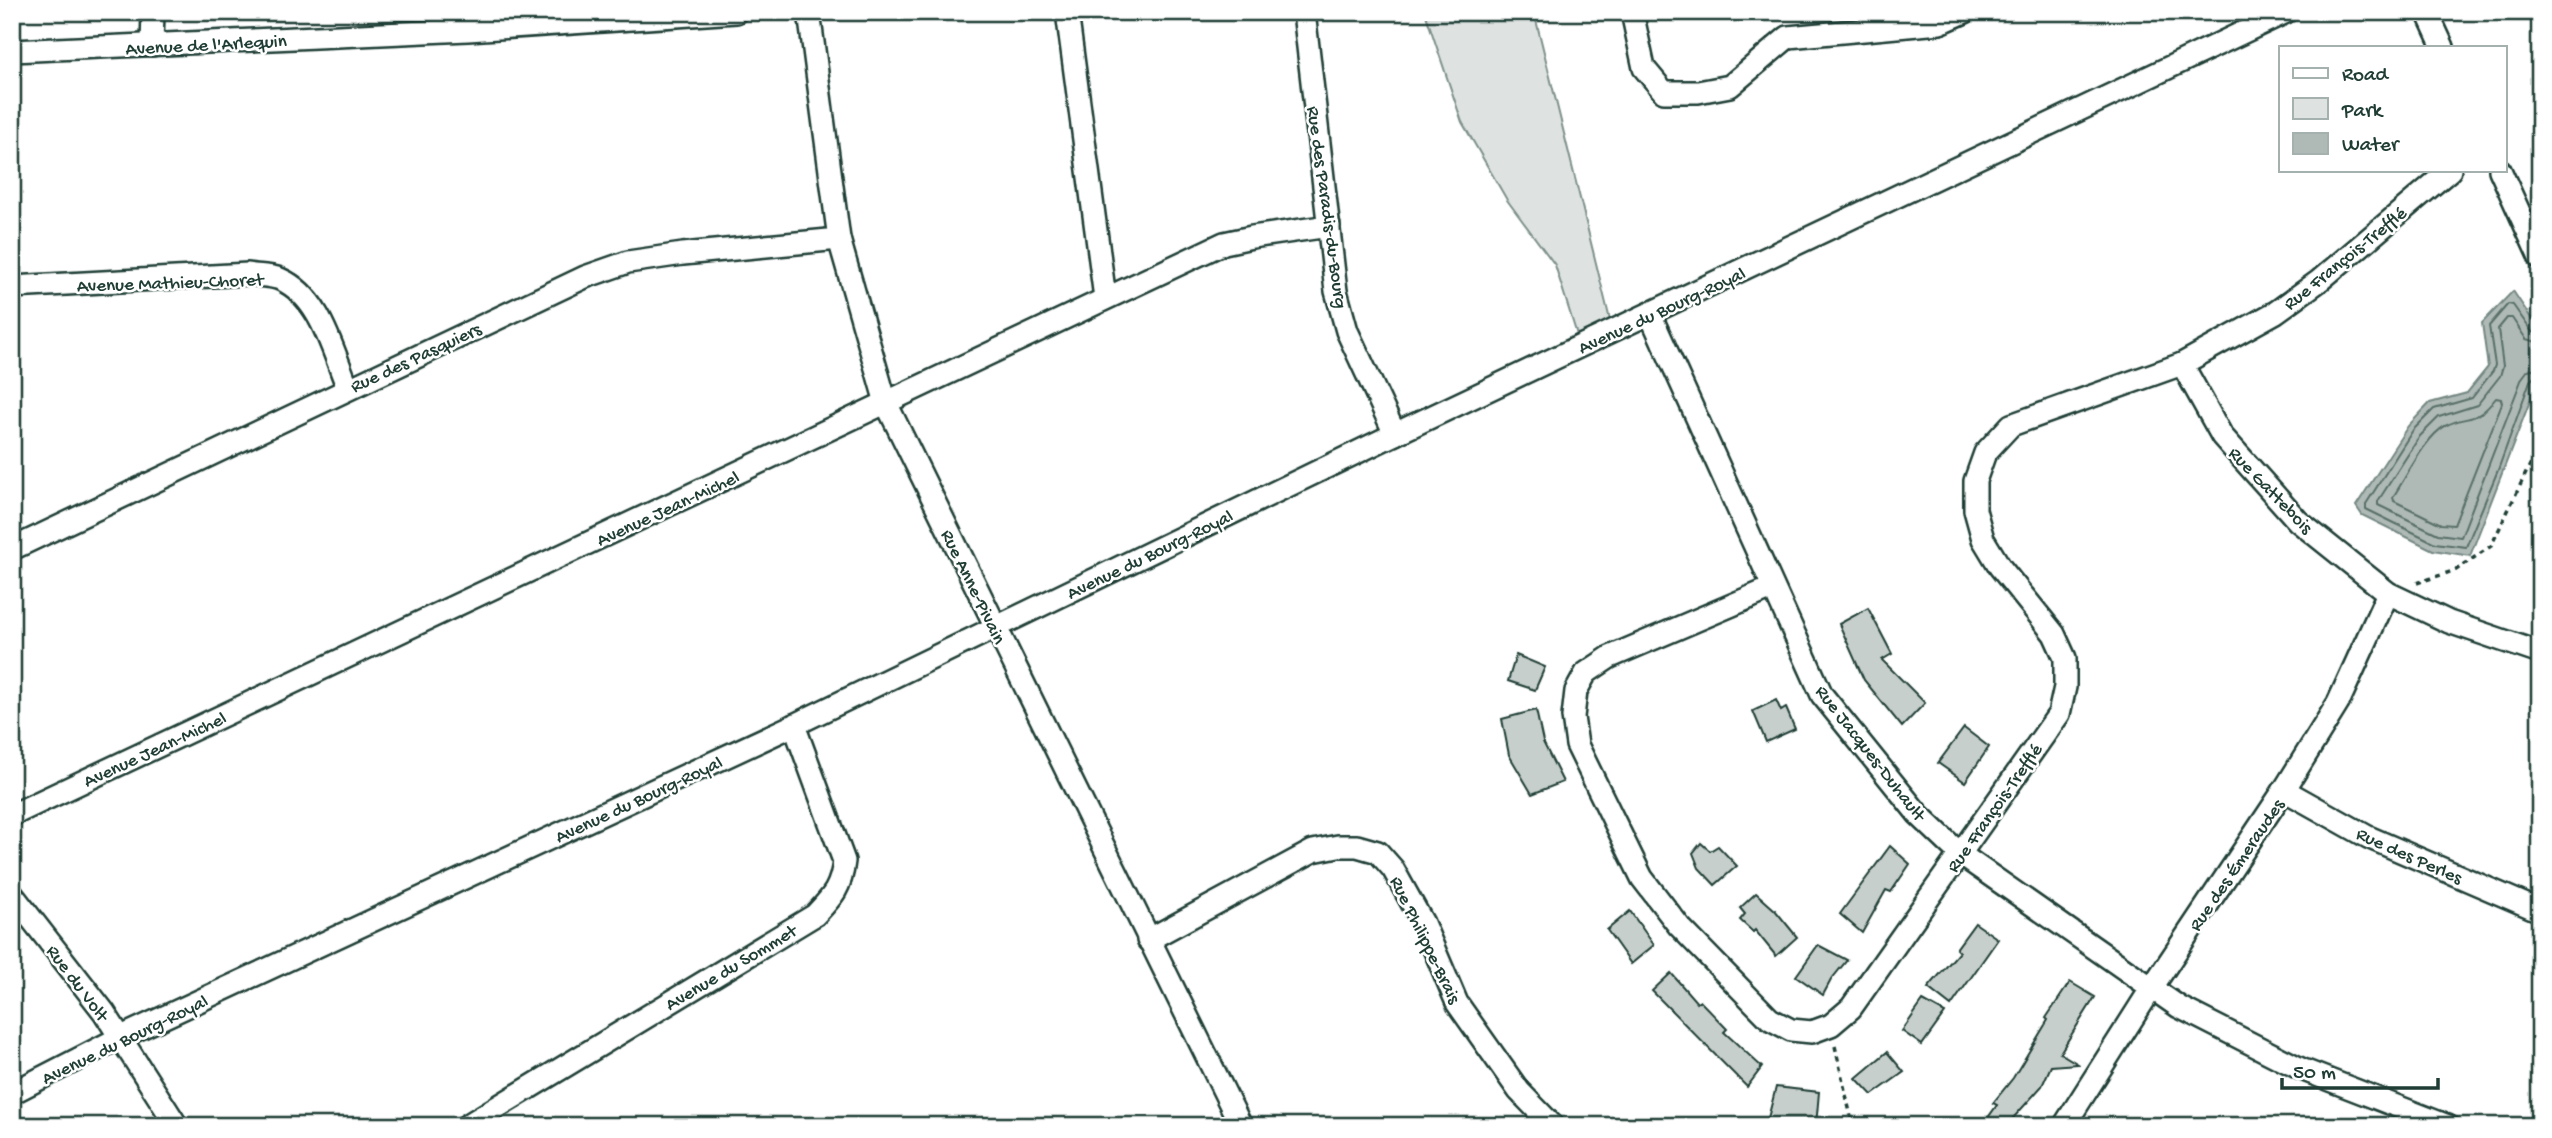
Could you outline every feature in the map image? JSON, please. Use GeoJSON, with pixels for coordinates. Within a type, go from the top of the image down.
{"type":"FeatureCollection","features":[{"type":"Feature","properties":{"kind":"street"},"geometry":{"type":"LineString","coordinates":[[152,45],[153,12]]}},
{"type":"Feature","properties":{"kind":"street","name":"Avenue de l'Arlequin"},"geometry":{"type":"LineString","coordinates":[[12,51],[467,30],[736,12]]}},
{"type":"Feature","properties":{"kind":"street","name":"Rue Anne-Pivain"},"geometry":{"type":"LineString","coordinates":[[809,12],[839,239],[886,403],[1241,1126]]}},
{"type":"Feature","properties":{"kind":"street"},"geometry":{"type":"LineString","coordinates":[[1067,12],[1104,299]]}},
{"type":"Feature","properties":{"kind":"street","name":"Rue des Paradis-du-Bourg"},"geometry":{"type":"LineString","coordinates":[[1304,12],[1336,291],[1347,331],[1395,434]]}},
{"type":"Feature","properties":{"kind":"street"},"geometry":{"type":"LineString","coordinates":[[1632,12],[1644,68],[1657,84],[1664,92],[1698,92],[1730,86],[1788,37],[1940,23],[1965,12]]}},
{"type":"Feature","properties":{"kind":"street","name":"Avenue du Bourg-Royal"},"geometry":{"type":"LineString","coordinates":[[12,1093],[119,1038],[794,725],[1395,434],[2286,12]]}},
{"type":"Feature","properties":{"kind":"street"},"geometry":{"type":"LineString","coordinates":[[2427,12],[2443,46]]}},
{"type":"Feature","properties":{"kind":"street","name":"Rue François-Trefflé"},"geometry":{"type":"LineString","coordinates":[[1830,1025],[1850,1008],[2059,714],[2065,687],[2065,658],[2054,634],[2000,567],[1983,539],[1975,510],[1975,481],[1985,453],[2011,425],[2182,364],[2276,312],[2448,172]]}},
{"type":"Feature","properties":{"kind":"street"},"geometry":{"type":"LineString","coordinates":[[2501,172],[2540,258]]}},
{"type":"Feature","properties":{"kind":"street","name":"Avenue Jean-Michel"},"geometry":{"type":"LineString","coordinates":[[12,815],[1224,243],[1329,226]]}},
{"type":"Feature","properties":{"kind":"street","name":"Rue des Pasquiers"},"geometry":{"type":"LineString","coordinates":[[12,549],[585,277],[628,262],[839,239]]}},
{"type":"Feature","properties":{"kind":"street","name":"Avenue Mathieu-Choret"},"geometry":{"type":"LineString","coordinates":[[12,287],[248,274],[277,278],[298,289],[317,313],[348,388]]}},
{"type":"Feature","properties":{"kind":"street","name":"Rue Jacques-Duhault"},"geometry":{"type":"LineString","coordinates":[[1650,314],[1822,695],[1918,814],[1960,854],[2153,986],[2179,1007],[2301,1069],[2448,1126]]}},
{"type":"Feature","properties":{"kind":"street","name":"Rue Gattebois"},"geometry":{"type":"LineString","coordinates":[[2182,364],[2222,436],[2298,521],[2388,593],[2449,622],[2540,653]]}},
{"type":"Feature","properties":{"kind":"street"},"geometry":{"type":"LineString","coordinates":[[1772,588],[1609,657],[1586,673],[1576,691],[1573,717],[1577,745],[1642,878],[1679,926],[1770,1019],[1791,1030],[1812,1032],[1830,1025]]}},
{"type":"Feature","properties":{"kind":"street","name":"Rue des Émeraudes"},"geometry":{"type":"LineString","coordinates":[[2064,1126],[2338,703],[2388,593]]}},
{"type":"Feature","properties":{"kind":"street","name":"Avenue du Sommet"},"geometry":{"type":"LineString","coordinates":[[466,1126],[815,915],[832,897],[842,883],[844,862],[794,725]]}},
{"type":"Feature","properties":{"kind":"street","name":"Rue des Perles"},"geometry":{"type":"LineString","coordinates":[[2284,790],[2368,837],[2540,911]]}},
{"type":"Feature","properties":{"kind":"street","name":"Rue Philippe-Brais"},"geometry":{"type":"LineString","coordinates":[[1148,940],[1313,851],[1338,846],[1357,846],[1378,852],[1393,869],[1423,923],[1457,1003],[1519,1091],[1553,1126]]}},
{"type":"Feature","properties":{"kind":"street","name":"Rue du Volt"},"geometry":{"type":"LineString","coordinates":[[12,894],[104,1012],[177,1126]]}},
{"type":"Feature","properties":{"kind":"path"},"geometry":{"type":"LineString","coordinates":[[2388,593],[2456,570],[2491,546],[2540,444]]}},
{"type":"Feature","properties":{"kind":"path"},"geometry":{"type":"LineString","coordinates":[[1830,1025],[1853,1126]]}},
{"type":"Feature","properties":{"kind":"green space"},"geometry":{"type":"Polygon","coordinates":[[[1425,12],[1534,12],[1611,324],[1577,335],[1555,265],[1507,200],[1462,122],[1425,12]]]}},
{"type":"Feature","properties":{"kind":"water"},"geometry":{"type":"Polygon","coordinates":[[[2513,291],[2537,327],[2540,339],[2540,375],[2470,556],[2433,550],[2362,515],[2356,506],[2408,426],[2430,403],[2467,393],[2488,367],[2482,323],[2513,291]]]}},
{"type":"Feature","properties":{"kind":"building"},"geometry":{"type":"Polygon","coordinates":[[[1868,608],[1892,654],[1882,660],[1925,703],[1902,727],[1864,680],[1839,624],[1868,608]]]}},
{"type":"Feature","properties":{"kind":"building"},"geometry":{"type":"Polygon","coordinates":[[[1516,655],[1545,667],[1535,690],[1508,681],[1516,655]]]}},
{"type":"Feature","properties":{"kind":"building"},"geometry":{"type":"Polygon","coordinates":[[[1776,700],[1781,711],[1786,708],[1795,729],[1766,742],[1753,711],[1776,700]]]}},
{"type":"Feature","properties":{"kind":"building"},"geometry":{"type":"Polygon","coordinates":[[[1536,710],[1543,742],[1563,782],[1532,794],[1509,755],[1502,719],[1536,710]]]}},
{"type":"Feature","properties":{"kind":"building"},"geometry":{"type":"Polygon","coordinates":[[[1964,728],[1989,747],[1965,782],[1938,763],[1964,728]]]}},
{"type":"Feature","properties":{"kind":"building"},"geometry":{"type":"Polygon","coordinates":[[[1701,843],[1710,851],[1718,846],[1737,866],[1715,885],[1699,868],[1693,853],[1701,843]]]}},
{"type":"Feature","properties":{"kind":"building"},"geometry":{"type":"Polygon","coordinates":[[[1890,846],[1910,864],[1891,892],[1886,890],[1862,933],[1840,914],[1890,846]]]}},
{"type":"Feature","properties":{"kind":"building"},"geometry":{"type":"Polygon","coordinates":[[[1756,893],[1775,910],[1797,937],[1776,956],[1755,930],[1753,932],[1740,920],[1745,914],[1740,908],[1756,893]]]}},
{"type":"Feature","properties":{"kind":"building"},"geometry":{"type":"Polygon","coordinates":[[[1630,911],[1654,945],[1631,964],[1607,930],[1630,911]]]}},
{"type":"Feature","properties":{"kind":"building"},"geometry":{"type":"Polygon","coordinates":[[[1975,923],[1998,939],[1951,1006],[1928,988],[1959,952],[1956,949],[1975,923]]]}},
{"type":"Feature","properties":{"kind":"building"},"geometry":{"type":"Polygon","coordinates":[[[1818,945],[1847,960],[1823,995],[1796,976],[1818,945]]]}},
{"type":"Feature","properties":{"kind":"building"},"geometry":{"type":"Polygon","coordinates":[[[1671,973],[1697,1003],[1700,1001],[1727,1029],[1724,1032],[1762,1067],[1747,1087],[1652,991],[1671,973]]]}},
{"type":"Feature","properties":{"kind":"building"},"geometry":{"type":"Polygon","coordinates":[[[2070,982],[2095,997],[2060,1053],[2078,1064],[2051,1066],[2042,1086],[2006,1126],[1982,1126],[1997,1105],[1993,1103],[2013,1078],[2048,1020],[2046,1018],[2070,982]]]}},
{"type":"Feature","properties":{"kind":"building"},"geometry":{"type":"Polygon","coordinates":[[[1923,1001],[1945,1013],[1922,1045],[1902,1031],[1923,1001]]]}},
{"type":"Feature","properties":{"kind":"building"},"geometry":{"type":"Polygon","coordinates":[[[1887,1052],[1904,1072],[1872,1095],[1856,1078],[1887,1052]]]}},
{"type":"Feature","properties":{"kind":"building"},"geometry":{"type":"Polygon","coordinates":[[[1776,1087],[1819,1092],[1816,1126],[1785,1126],[1785,1123],[1767,1122],[1776,1087]]]}}]}
